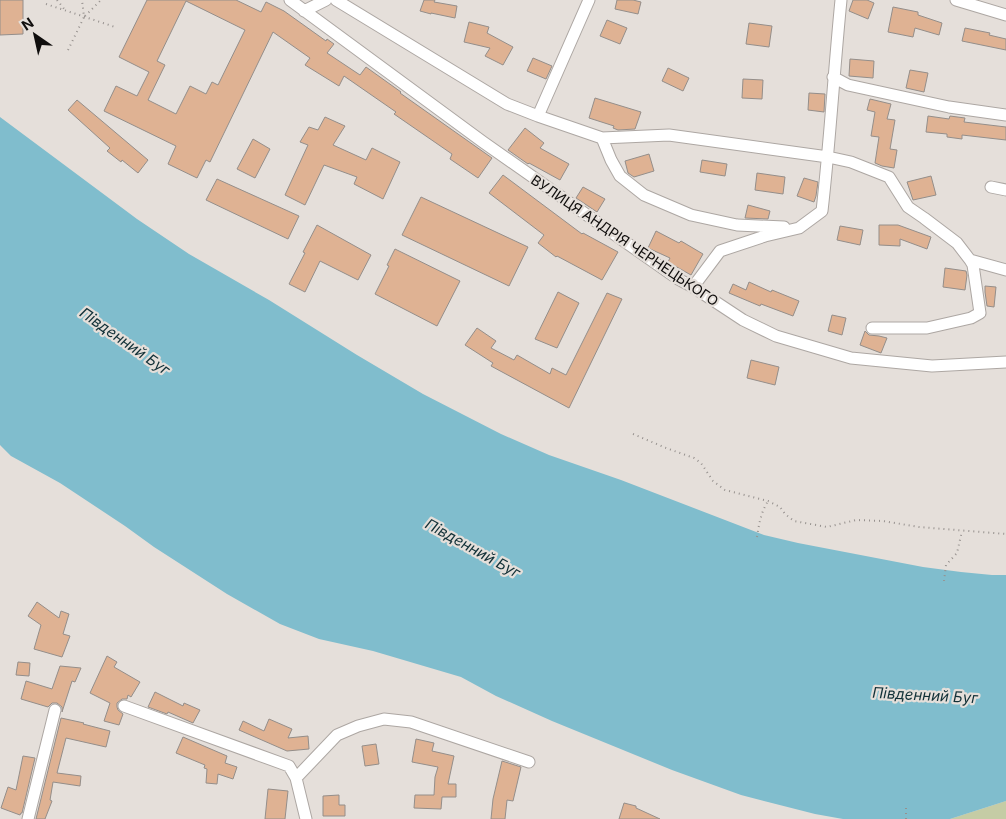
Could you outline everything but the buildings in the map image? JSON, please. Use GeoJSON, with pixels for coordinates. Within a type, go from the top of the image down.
{"type":"FeatureCollection","features":[{"type":"Feature","properties":{"kind":"street","name":"ВУЛИЦЯ АНДРІЯ ЧЕРНЕЦЬКОГО"},"geometry":{"type":"LineString","coordinates":[[290,0],[483,142],[678,279],[743,320],[776,336],[851,358],[932,366],[1006,362]]}},
{"type":"Feature","properties":{"kind":"street"},"geometry":{"type":"LineString","coordinates":[[304,11],[326,0]]}},
{"type":"Feature","properties":{"kind":"street"},"geometry":{"type":"LineString","coordinates":[[336,0],[506,104],[602,138],[669,136],[828,157],[851,162],[889,178],[908,207],[957,243],[970,260],[973,265],[980,312],[971,318],[927,328],[872,328]]}},
{"type":"Feature","properties":{"kind":"street"},"geometry":{"type":"LineString","coordinates":[[538,116],[589,0]]}},
{"type":"Feature","properties":{"kind":"street"},"geometry":{"type":"LineString","coordinates":[[693,287],[720,251],[765,236],[799,228],[822,211],[841,0]]}},
{"type":"Feature","properties":{"kind":"street"},"geometry":{"type":"LineString","coordinates":[[956,0],[1006,15]]}},
{"type":"Feature","properties":{"kind":"street"},"geometry":{"type":"LineString","coordinates":[[834,77],[848,85],[949,106],[1006,115]]}},
{"type":"Feature","properties":{"kind":"street"},"geometry":{"type":"LineString","coordinates":[[602,138],[620,176],[644,195],[691,215],[736,225],[799,228]]}},
{"type":"Feature","properties":{"kind":"street"},"geometry":{"type":"LineString","coordinates":[[991,187],[1006,190]]}},
{"type":"Feature","properties":{"kind":"street"},"geometry":{"type":"LineString","coordinates":[[970,260],[1006,270]]}},
{"type":"Feature","properties":{"kind":"street"},"geometry":{"type":"LineString","coordinates":[[124,706],[289,766],[296,778],[306,819]]}},
{"type":"Feature","properties":{"kind":"street"},"geometry":{"type":"LineString","coordinates":[[28,819],[55,710]]}},
{"type":"Feature","properties":{"kind":"street"},"geometry":{"type":"LineString","coordinates":[[296,778],[338,735],[358,726],[384,719],[411,722],[529,762]]}},
{"type":"Feature","properties":{"kind":"path"},"geometry":{"type":"LineString","coordinates":[[57,0],[66,11]]}},
{"type":"Feature","properties":{"kind":"path"},"geometry":{"type":"LineString","coordinates":[[82,0],[84,17]]}},
{"type":"Feature","properties":{"kind":"path"},"geometry":{"type":"LineString","coordinates":[[68,50],[84,17],[101,0]]}},
{"type":"Feature","properties":{"kind":"path"},"geometry":{"type":"LineString","coordinates":[[46,4],[115,27]]}},
{"type":"Feature","properties":{"kind":"path"},"geometry":{"type":"LineString","coordinates":[[633,434],[694,458],[701,463],[713,481],[724,490],[768,501],[780,507],[794,521],[827,527],[856,520],[883,521],[919,527],[1006,534]]}},
{"type":"Feature","properties":{"kind":"path"},"geometry":{"type":"LineString","coordinates":[[756,537],[763,508],[768,501]]}},
{"type":"Feature","properties":{"kind":"path"},"geometry":{"type":"LineString","coordinates":[[944,580],[946,565],[959,548],[962,531]]}},
{"type":"Feature","properties":{"kind":"path"},"geometry":{"type":"LineString","coordinates":[[906,808],[906,819]]}},
{"type":"Feature","properties":{"kind":"green space"},"geometry":{"type":"Polygon","coordinates":[[[1006,801],[1006,819],[950,819],[1006,801]]]}},
{"type":"Feature","properties":{"kind":"water","name":"Південний Буг"},"geometry":{"type":"Polygon","coordinates":[[[0,117],[137,219],[189,254],[269,300],[423,394],[501,434],[549,455],[621,480],[764,535],[923,567],[1006,575],[1006,801],[950,819],[843,819],[815,814],[741,795],[672,770],[552,721],[496,696],[461,677],[373,651],[319,639],[280,624],[227,594],[60,483],[11,456],[0,445],[0,117]]]}}]}
